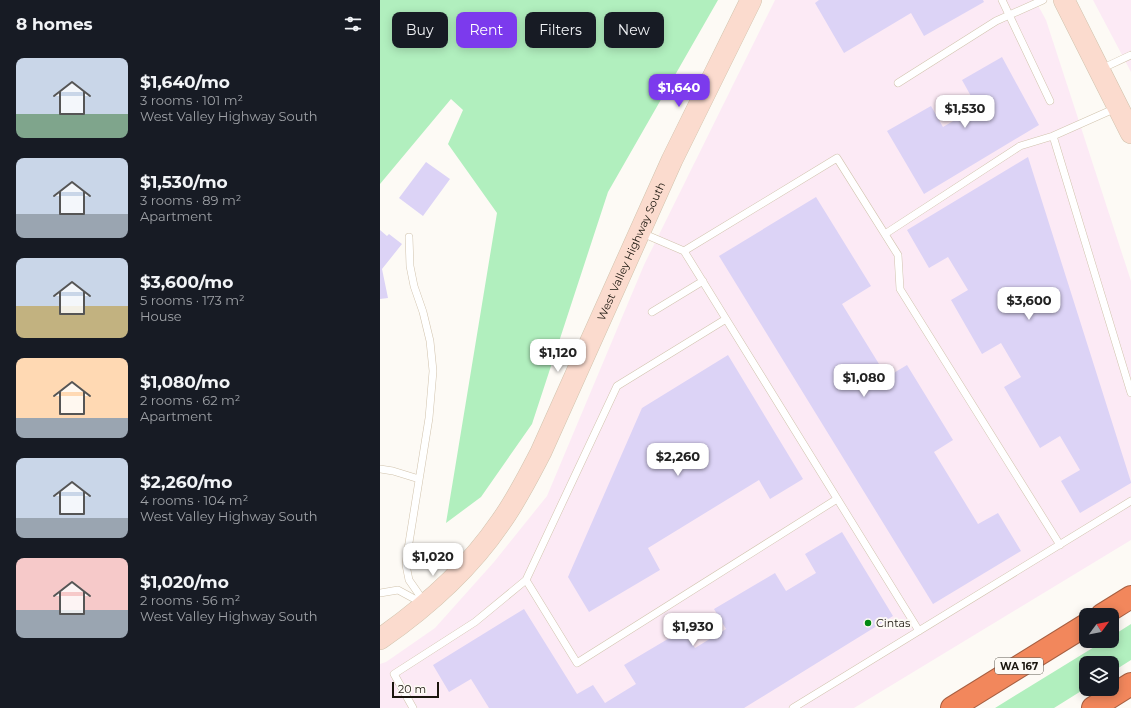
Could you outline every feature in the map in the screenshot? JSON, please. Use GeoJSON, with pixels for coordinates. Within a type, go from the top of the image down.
{"type":"FeatureCollection","features":[{"type":"Feature","properties":{"kind":"highway"},"geometry":{"type":"LineString","coordinates":[[1113,608],[1131,597]]}},
{"type":"Feature","properties":{"kind":"highway","name":"WA 167"},"geometry":{"type":"LineString","coordinates":[[952,708],[1079,629]]}},
{"type":"Feature","properties":{"kind":"highway"},"geometry":{"type":"LineString","coordinates":[[1093,708],[1131,684]]}},
{"type":"Feature","properties":{"kind":"main road","name":"West Valley Highway South"},"geometry":{"type":"LineString","coordinates":[[380,639],[426,605],[458,575],[500,524],[524,484],[541,452],[672,160],[751,0]]}},
{"type":"Feature","properties":{"kind":"main road"},"geometry":{"type":"LineString","coordinates":[[1064,0],[1131,133]]}},
{"type":"Feature","properties":{"kind":"lane"},"geometry":{"type":"LineString","coordinates":[[1002,0],[1050,101]]}},
{"type":"Feature","properties":{"kind":"lane"},"geometry":{"type":"LineString","coordinates":[[898,83],[996,21],[1043,0]]}},
{"type":"Feature","properties":{"kind":"lane"},"geometry":{"type":"LineString","coordinates":[[1100,70],[1131,55]]}},
{"type":"Feature","properties":{"kind":"lane"},"geometry":{"type":"LineString","coordinates":[[885,234],[1020,146],[1053,136],[1118,108]]}},
{"type":"Feature","properties":{"kind":"lane"},"geometry":{"type":"LineString","coordinates":[[1053,136],[1131,393]]}},
{"type":"Feature","properties":{"kind":"lane"},"geometry":{"type":"LineString","coordinates":[[684,250],[837,158],[898,255],[900,289],[1060,545]]}},
{"type":"Feature","properties":{"kind":"lane"},"geometry":{"type":"LineString","coordinates":[[640,232],[684,250],[919,631]]}},
{"type":"Feature","properties":{"kind":"lane"},"geometry":{"type":"LineString","coordinates":[[409,237],[410,266],[414,286],[423,312],[430,341],[433,371],[429,418],[406,565],[409,580],[426,605]]}},
{"type":"Feature","properties":{"kind":"lane"},"geometry":{"type":"LineString","coordinates":[[652,312],[703,281]]}},
{"type":"Feature","properties":{"kind":"lane"},"geometry":{"type":"LineString","coordinates":[[413,708],[394,674],[475,622],[526,580],[617,386],[726,319]]}},
{"type":"Feature","properties":{"kind":"lane"},"geometry":{"type":"LineString","coordinates":[[380,469],[393,471],[419,479]]}},
{"type":"Feature","properties":{"kind":"lane"},"geometry":{"type":"LineString","coordinates":[[526,580],[577,663],[837,499]]}},
{"type":"Feature","properties":{"kind":"lane"},"geometry":{"type":"LineString","coordinates":[[793,708],[1131,501]]}},
{"type":"Feature","properties":{"kind":"lane"},"geometry":{"type":"LineString","coordinates":[[380,593],[398,590],[426,605]]}},
{"type":"Feature","properties":{"kind":"shaded area"},"geometry":{"type":"Polygon","coordinates":[[[775,0],[1035,0],[1046,20],[1131,281],[1131,540],[854,708],[380,708],[380,664],[386,662],[435,628],[494,562],[547,496],[644,265],[775,0]]]}},
{"type":"Feature","properties":{"kind":"shaded area"},"geometry":{"type":"Polygon","coordinates":[[[1093,0],[1131,0],[1131,72],[1093,0]]]}},
{"type":"Feature","properties":{"kind":"green space"},"geometry":{"type":"Polygon","coordinates":[[[380,0],[718,0],[608,192],[532,424],[481,497],[446,523],[497,213],[448,144],[463,110],[451,99],[380,184],[380,0]]]}},
{"type":"Feature","properties":{"kind":"green space"},"geometry":{"type":"Polygon","coordinates":[[[1131,624],[1131,660],[1119,668],[1119,656],[1080,656],[1093,648],[1119,648],[1119,632],[1131,624]]]}},
{"type":"Feature","properties":{"kind":"green space"},"geometry":{"type":"Polygon","coordinates":[[[1079,656],[1079,692],[1054,708],[995,708],[1079,656]]]}},
{"type":"Feature","properties":{"kind":"building"},"geometry":{"type":"Polygon","coordinates":[[[819,0],[983,0],[984,2],[924,36],[911,13],[844,53],[815,3],[819,0]]]}},
{"type":"Feature","properties":{"kind":"building"},"geometry":{"type":"Polygon","coordinates":[[[1002,57],[1039,125],[924,194],[887,131],[931,106],[943,127],[977,107],[962,80],[1002,57]]]}},
{"type":"Feature","properties":{"kind":"building"},"geometry":{"type":"Polygon","coordinates":[[[1028,157],[1131,482],[1080,513],[1061,481],[1080,470],[1060,436],[1040,448],[1004,387],[1021,377],[1001,343],[982,354],[951,300],[968,290],[948,257],[929,268],[907,230],[1028,157]]]}},
{"type":"Feature","properties":{"kind":"building"},"geometry":{"type":"Polygon","coordinates":[[[426,162],[450,179],[423,216],[399,198],[426,162]]]}},
{"type":"Feature","properties":{"kind":"building"},"geometry":{"type":"Polygon","coordinates":[[[816,197],[871,286],[842,304],[887,377],[907,365],[953,440],[934,452],[978,524],[998,513],[1021,551],[933,604],[719,256],[816,197]]]}},
{"type":"Feature","properties":{"kind":"building"},"geometry":{"type":"Polygon","coordinates":[[[380,230],[387,236],[389,234],[402,244],[382,269],[388,298],[380,299],[380,230]]]}},
{"type":"Feature","properties":{"kind":"building"},"geometry":{"type":"Polygon","coordinates":[[[728,355],[803,479],[770,499],[759,480],[648,548],[660,570],[589,612],[568,577],[642,408],[728,355]]]}},
{"type":"Feature","properties":{"kind":"building"},"geometry":{"type":"Polygon","coordinates":[[[842,532],[893,616],[744,708],[489,708],[471,679],[449,692],[433,665],[524,609],[577,694],[593,685],[605,703],[636,684],[624,665],[683,630],[695,648],[726,629],[714,609],[775,573],[786,591],[816,573],[805,554],[842,532]]]}},
{"type":"Feature","properties":{"kind":"place","name":"Cintas"},"geometry":{"type":"Point","coordinates":[868,623]}}]}
